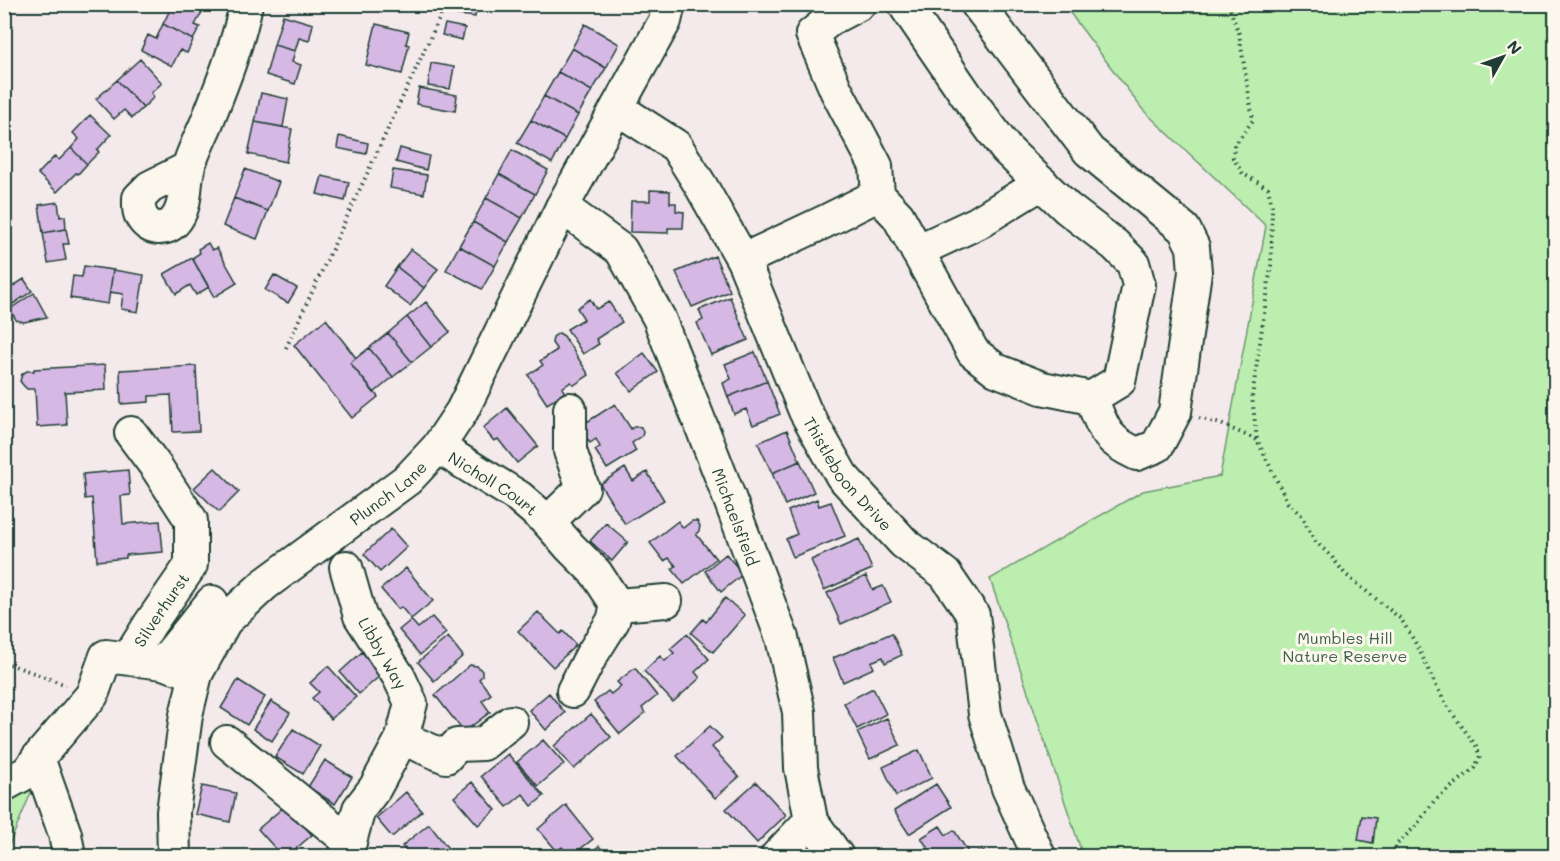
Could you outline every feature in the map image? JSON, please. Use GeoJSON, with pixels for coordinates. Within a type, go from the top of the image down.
{"type":"FeatureCollection","features":[{"type":"Feature","properties":{"kind":"street"},"geometry":{"type":"LineString","coordinates":[[188,168],[222,85],[242,27],[246,4]]}},
{"type":"Feature","properties":{"kind":"street","name":"Plunch Lane"},"geometry":{"type":"LineString","coordinates":[[174,856],[172,812],[186,715],[196,674],[225,621],[265,584],[408,479],[438,447],[462,411],[562,207],[665,21],[669,4]]}},
{"type":"Feature","properties":{"kind":"street"},"geometry":{"type":"LineString","coordinates":[[859,4],[832,18],[812,34],[836,90],[876,166],[878,195],[898,216],[973,352],[996,370],[1042,388],[1091,398],[1119,381],[1139,285],[1133,263],[1115,244],[1067,208],[1006,149],[904,4]]}},
{"type":"Feature","properties":{"kind":"street"},"geometry":{"type":"LineString","coordinates":[[977,4],[1089,151],[1184,229],[1193,247],[1196,272],[1175,412],[1157,446],[1137,454],[1122,447],[1106,434],[1091,398]]}},
{"type":"Feature","properties":{"kind":"street","name":"Thistleboon Drive"},"geometry":{"type":"LineString","coordinates":[[617,108],[676,146],[701,186],[743,260],[805,411],[842,476],[904,543],[945,574],[973,615],[985,714],[1008,788],[1039,856]]}},
{"type":"Feature","properties":{"kind":"street"},"geometry":{"type":"LineString","coordinates":[[917,251],[977,224],[1042,183]]}},
{"type":"Feature","properties":{"kind":"street"},"geometry":{"type":"LineString","coordinates":[[743,260],[878,195]]}},
{"type":"Feature","properties":{"kind":"street","name":"Michaelsfield"},"geometry":{"type":"LineString","coordinates":[[562,207],[621,250],[659,318],[782,638],[799,712],[801,768],[811,820]]}},
{"type":"Feature","properties":{"kind":"street","name":"Nicholl Court"},"geometry":{"type":"LineString","coordinates":[[548,522],[583,488],[570,451],[570,409]]}},
{"type":"Feature","properties":{"kind":"street","name":"Silverhurst"},"geometry":{"type":"LineString","coordinates":[[129,658],[191,565],[191,520],[131,433]]}},
{"type":"Feature","properties":{"kind":"street","name":"Nicholl Court"},"geometry":{"type":"LineString","coordinates":[[438,447],[519,497],[548,522],[596,573],[617,605]]}},
{"type":"Feature","properties":{"kind":"street","name":"Libby Way"},"geometry":{"type":"LineString","coordinates":[[346,567],[360,616],[399,676],[411,703],[402,738],[375,788],[359,809],[348,849]]}},
{"type":"Feature","properties":{"kind":"street"},"geometry":{"type":"LineString","coordinates":[[573,691],[613,621],[617,605],[666,601]]}},
{"type":"Feature","properties":{"kind":"street"},"geometry":{"type":"LineString","coordinates":[[163,663],[213,603]]}},
{"type":"Feature","properties":{"kind":"street"},"geometry":{"type":"LineString","coordinates":[[4,785],[28,772],[92,695],[106,656],[163,663],[196,674]]}},
{"type":"Feature","properties":{"kind":"street"},"geometry":{"type":"LineString","coordinates":[[402,738],[446,757],[457,745],[483,744],[511,722]]}},
{"type":"Feature","properties":{"kind":"street"},"geometry":{"type":"LineString","coordinates":[[227,742],[348,849]]}},
{"type":"Feature","properties":{"kind":"street"},"geometry":{"type":"LineString","coordinates":[[38,758],[65,834],[69,856]]}},
{"type":"Feature","properties":{"kind":"street"},"geometry":{"type":"LineString","coordinates":[[777,856],[811,820],[837,856]]}},
{"type":"Feature","properties":{"kind":"path"},"geometry":{"type":"LineString","coordinates":[[286,348],[446,4]]}},
{"type":"Feature","properties":{"kind":"path"},"geometry":{"type":"LineString","coordinates":[[1228,4],[1239,34],[1253,120],[1234,146],[1233,158],[1243,174],[1268,188],[1272,207],[1271,266],[1252,397],[1257,440],[1288,503],[1301,515],[1315,541],[1332,557],[1345,574],[1401,619],[1419,649],[1447,706],[1476,746],[1480,756],[1475,768],[1434,801],[1416,826],[1395,846],[1396,856]]}},
{"type":"Feature","properties":{"kind":"path"},"geometry":{"type":"LineString","coordinates":[[1221,424],[1257,440]]}},
{"type":"Feature","properties":{"kind":"path"},"geometry":{"type":"LineString","coordinates":[[4,662],[92,695]]}},
{"type":"Feature","properties":{"kind":"green space","name":"Mumbles Hill Nature Reserve"},"geometry":{"type":"Polygon","coordinates":[[[1064,5],[1555,5],[1555,856],[1083,856],[990,579],[1143,491],[1220,476],[1266,226],[1143,110],[1064,5]]]}},
{"type":"Feature","properties":{"kind":"green space"},"geometry":{"type":"Polygon","coordinates":[[[5,761],[38,776],[5,855],[5,761]]]}},
{"type":"Feature","properties":{"kind":"building"},"geometry":{"type":"Polygon","coordinates":[[[173,4],[187,4],[202,12],[195,25],[200,27],[193,40],[163,24],[173,4]]]}},
{"type":"Feature","properties":{"kind":"building"},"geometry":{"type":"Polygon","coordinates":[[[453,4],[477,4],[475,17],[452,14],[453,4]]]}},
{"type":"Feature","properties":{"kind":"building"},"geometry":{"type":"Polygon","coordinates":[[[283,15],[313,24],[309,41],[299,38],[295,51],[274,45],[283,15]]]}},
{"type":"Feature","properties":{"kind":"building"},"geometry":{"type":"Polygon","coordinates":[[[163,24],[193,40],[187,53],[180,50],[172,66],[141,50],[148,35],[156,39],[163,24]]]}},
{"type":"Feature","properties":{"kind":"building"},"geometry":{"type":"Polygon","coordinates":[[[376,24],[409,32],[406,44],[409,45],[402,74],[366,65],[376,24]]]}},
{"type":"Feature","properties":{"kind":"building"},"geometry":{"type":"Polygon","coordinates":[[[445,24],[465,28],[462,40],[442,35],[445,24]]]}},
{"type":"Feature","properties":{"kind":"building"},"geometry":{"type":"Polygon","coordinates":[[[585,24],[619,44],[606,68],[572,48],[585,24]]]}},
{"type":"Feature","properties":{"kind":"building"},"geometry":{"type":"Polygon","coordinates":[[[274,45],[295,51],[292,62],[301,65],[295,84],[266,75],[274,45]]]}},
{"type":"Feature","properties":{"kind":"building"},"geometry":{"type":"Polygon","coordinates":[[[572,48],[606,68],[592,91],[558,72],[572,48]]]}},
{"type":"Feature","properties":{"kind":"building"},"geometry":{"type":"Polygon","coordinates":[[[140,59],[162,83],[151,93],[154,97],[143,108],[117,80],[140,59]]]}},
{"type":"Feature","properties":{"kind":"building"},"geometry":{"type":"Polygon","coordinates":[[[431,63],[454,67],[450,89],[428,86],[431,63]]]}},
{"type":"Feature","properties":{"kind":"building"},"geometry":{"type":"Polygon","coordinates":[[[558,72],[592,91],[578,115],[544,96],[558,72]]]}},
{"type":"Feature","properties":{"kind":"building"},"geometry":{"type":"Polygon","coordinates":[[[117,80],[143,108],[132,118],[124,110],[114,119],[96,99],[117,80]]]}},
{"type":"Feature","properties":{"kind":"building"},"geometry":{"type":"Polygon","coordinates":[[[419,88],[457,95],[455,111],[416,104],[419,88]]]}},
{"type":"Feature","properties":{"kind":"building"},"geometry":{"type":"Polygon","coordinates":[[[261,93],[288,99],[283,127],[255,122],[261,93]]]}},
{"type":"Feature","properties":{"kind":"building"},"geometry":{"type":"Polygon","coordinates":[[[544,96],[578,115],[565,139],[531,120],[544,96]]]}},
{"type":"Feature","properties":{"kind":"building"},"geometry":{"type":"Polygon","coordinates":[[[90,115],[111,135],[87,164],[71,148],[79,139],[73,133],[90,115]]]}},
{"type":"Feature","properties":{"kind":"building"},"geometry":{"type":"Polygon","coordinates":[[[531,120],[565,139],[552,163],[517,143],[531,120]]]}},
{"type":"Feature","properties":{"kind":"building"},"geometry":{"type":"Polygon","coordinates":[[[255,122],[292,129],[286,162],[248,154],[255,122]]]}},
{"type":"Feature","properties":{"kind":"building"},"geometry":{"type":"Polygon","coordinates":[[[339,136],[368,143],[366,154],[337,148],[339,136]]]}},
{"type":"Feature","properties":{"kind":"building"},"geometry":{"type":"Polygon","coordinates":[[[71,148],[87,164],[57,192],[38,174],[55,156],[59,160],[71,148]]]}},
{"type":"Feature","properties":{"kind":"building"},"geometry":{"type":"Polygon","coordinates":[[[400,148],[429,156],[426,170],[396,162],[400,148]]]}},
{"type":"Feature","properties":{"kind":"building"},"geometry":{"type":"Polygon","coordinates":[[[512,150],[548,170],[535,194],[499,174],[512,150]]]}},
{"type":"Feature","properties":{"kind":"building"},"geometry":{"type":"Polygon","coordinates":[[[245,169],[279,182],[268,211],[234,198],[245,169]]]}},
{"type":"Feature","properties":{"kind":"building"},"geometry":{"type":"Polygon","coordinates":[[[393,170],[427,175],[424,194],[390,188],[393,170]]]}},
{"type":"Feature","properties":{"kind":"building"},"geometry":{"type":"Polygon","coordinates":[[[499,174],[535,194],[522,218],[486,198],[499,174]]]}},
{"type":"Feature","properties":{"kind":"building"},"geometry":{"type":"Polygon","coordinates":[[[322,176],[349,182],[345,201],[317,194],[322,176]]]}},
{"type":"Feature","properties":{"kind":"building"},"geometry":{"type":"Polygon","coordinates":[[[650,190],[670,191],[670,203],[676,203],[676,211],[684,212],[683,228],[668,228],[668,233],[630,232],[631,201],[650,201],[650,190]]]}},
{"type":"Feature","properties":{"kind":"building"},"geometry":{"type":"Polygon","coordinates":[[[234,198],[268,211],[257,239],[223,226],[234,198]]]}},
{"type":"Feature","properties":{"kind":"building"},"geometry":{"type":"Polygon","coordinates":[[[486,198],[522,218],[508,242],[473,222],[486,198]]]}},
{"type":"Feature","properties":{"kind":"building"},"geometry":{"type":"Polygon","coordinates":[[[58,202],[60,217],[65,216],[66,229],[43,233],[39,205],[58,202]]]}},
{"type":"Feature","properties":{"kind":"building"},"geometry":{"type":"Polygon","coordinates":[[[473,222],[508,242],[495,266],[459,246],[473,222]]]}},
{"type":"Feature","properties":{"kind":"building"},"geometry":{"type":"Polygon","coordinates":[[[66,229],[69,244],[63,244],[66,260],[48,263],[43,233],[66,229]]]}},
{"type":"Feature","properties":{"kind":"building"},"geometry":{"type":"Polygon","coordinates":[[[208,243],[212,250],[217,248],[237,283],[214,297],[192,258],[200,253],[198,249],[208,243]]]}},
{"type":"Feature","properties":{"kind":"building"},"geometry":{"type":"Polygon","coordinates":[[[459,246],[495,266],[482,289],[446,270],[459,246]]]}},
{"type":"Feature","properties":{"kind":"building"},"geometry":{"type":"Polygon","coordinates":[[[411,249],[438,269],[424,288],[397,267],[411,249]]]}},
{"type":"Feature","properties":{"kind":"building"},"geometry":{"type":"Polygon","coordinates":[[[715,256],[730,291],[692,307],[676,272],[715,256]]]}},
{"type":"Feature","properties":{"kind":"building"},"geometry":{"type":"Polygon","coordinates":[[[192,258],[209,287],[196,295],[190,285],[176,294],[164,274],[192,258]]]}},
{"type":"Feature","properties":{"kind":"building"},"geometry":{"type":"Polygon","coordinates":[[[84,266],[113,270],[108,304],[70,298],[73,276],[82,277],[84,266]]]}},
{"type":"Feature","properties":{"kind":"building"},"geometry":{"type":"Polygon","coordinates":[[[397,267],[424,288],[410,306],[384,286],[397,267]]]}},
{"type":"Feature","properties":{"kind":"building"},"geometry":{"type":"Polygon","coordinates":[[[113,270],[144,275],[138,312],[121,309],[123,294],[110,292],[113,270]]]}},
{"type":"Feature","properties":{"kind":"building"},"geometry":{"type":"Polygon","coordinates":[[[274,275],[297,288],[288,303],[265,290],[274,275]]]}},
{"type":"Feature","properties":{"kind":"building"},"geometry":{"type":"Polygon","coordinates":[[[24,279],[32,291],[13,304],[4,292],[24,279]]]}},
{"type":"Feature","properties":{"kind":"building"},"geometry":{"type":"Polygon","coordinates":[[[34,293],[47,317],[24,322],[16,320],[10,309],[34,293]]]}},
{"type":"Feature","properties":{"kind":"building"},"geometry":{"type":"Polygon","coordinates":[[[730,297],[748,340],[711,355],[697,323],[703,320],[699,310],[730,297]]]}},
{"type":"Feature","properties":{"kind":"building"},"geometry":{"type":"Polygon","coordinates":[[[590,299],[596,309],[609,302],[622,322],[596,339],[599,344],[583,354],[567,329],[584,319],[577,308],[590,299]]]}},
{"type":"Feature","properties":{"kind":"building"},"geometry":{"type":"Polygon","coordinates":[[[426,302],[450,332],[431,347],[407,317],[426,302]]]}},
{"type":"Feature","properties":{"kind":"building"},"geometry":{"type":"Polygon","coordinates":[[[407,317],[431,347],[412,362],[388,333],[407,317]]]}},
{"type":"Feature","properties":{"kind":"building"},"geometry":{"type":"Polygon","coordinates":[[[326,319],[356,358],[350,363],[378,397],[352,418],[294,345],[326,319]]]}},
{"type":"Feature","properties":{"kind":"building"},"geometry":{"type":"Polygon","coordinates":[[[388,333],[412,362],[393,377],[369,348],[388,333]]]}},
{"type":"Feature","properties":{"kind":"building"},"geometry":{"type":"Polygon","coordinates":[[[559,333],[564,336],[589,375],[574,385],[571,382],[562,388],[565,393],[547,404],[528,375],[543,365],[540,361],[557,350],[552,343],[553,337],[559,333]]]}},
{"type":"Feature","properties":{"kind":"building"},"geometry":{"type":"Polygon","coordinates":[[[369,348],[393,377],[374,393],[350,363],[369,348]]]}},
{"type":"Feature","properties":{"kind":"building"},"geometry":{"type":"Polygon","coordinates":[[[755,352],[767,381],[728,397],[723,383],[731,379],[725,364],[755,352]]]}},
{"type":"Feature","properties":{"kind":"building"},"geometry":{"type":"Polygon","coordinates":[[[644,353],[658,372],[631,391],[617,373],[644,353]]]}},
{"type":"Feature","properties":{"kind":"building"},"geometry":{"type":"Polygon","coordinates":[[[105,365],[106,390],[65,392],[67,425],[37,427],[35,389],[27,389],[23,385],[20,381],[22,374],[34,371],[34,369],[105,365]]]}},
{"type":"Feature","properties":{"kind":"building"},"geometry":{"type":"Polygon","coordinates":[[[196,366],[199,431],[173,432],[171,395],[149,396],[149,402],[121,404],[120,370],[196,366]]]}},
{"type":"Feature","properties":{"kind":"building"},"geometry":{"type":"Polygon","coordinates":[[[767,381],[780,414],[753,425],[746,409],[734,414],[728,397],[767,381]]]}},
{"type":"Feature","properties":{"kind":"building"},"geometry":{"type":"Polygon","coordinates":[[[615,404],[631,429],[635,426],[641,427],[643,432],[642,436],[632,443],[636,451],[607,469],[595,450],[600,447],[596,439],[590,443],[579,427],[615,404]]]}},
{"type":"Feature","properties":{"kind":"building"},"geometry":{"type":"Polygon","coordinates":[[[507,408],[538,446],[517,463],[498,439],[494,441],[483,428],[507,408]]]}},
{"type":"Feature","properties":{"kind":"building"},"geometry":{"type":"Polygon","coordinates":[[[787,430],[800,461],[772,473],[758,443],[787,430]]]}},
{"type":"Feature","properties":{"kind":"building"},"geometry":{"type":"Polygon","coordinates":[[[800,461],[814,492],[785,505],[772,473],[800,461]]]}},
{"type":"Feature","properties":{"kind":"building"},"geometry":{"type":"Polygon","coordinates":[[[215,468],[239,492],[219,512],[194,488],[215,468]]]}},
{"type":"Feature","properties":{"kind":"building"},"geometry":{"type":"Polygon","coordinates":[[[625,468],[633,481],[647,472],[664,500],[625,524],[600,484],[625,468]]]}},
{"type":"Feature","properties":{"kind":"building"},"geometry":{"type":"Polygon","coordinates":[[[128,470],[130,495],[121,496],[123,524],[160,521],[163,552],[126,555],[126,558],[97,561],[92,498],[85,499],[83,474],[128,470]]]}},
{"type":"Feature","properties":{"kind":"building"},"geometry":{"type":"Polygon","coordinates":[[[817,499],[819,506],[831,502],[845,536],[793,557],[786,539],[797,534],[788,511],[817,499]]]}},
{"type":"Feature","properties":{"kind":"building"},"geometry":{"type":"Polygon","coordinates":[[[678,521],[683,528],[692,521],[697,521],[700,526],[696,534],[716,559],[684,584],[672,569],[676,566],[669,558],[664,561],[650,543],[678,521]]]}},
{"type":"Feature","properties":{"kind":"building"},"geometry":{"type":"Polygon","coordinates":[[[606,523],[628,542],[612,561],[590,541],[606,523]]]}},
{"type":"Feature","properties":{"kind":"building"},"geometry":{"type":"Polygon","coordinates":[[[391,529],[407,547],[380,572],[364,554],[391,529]]]}},
{"type":"Feature","properties":{"kind":"building"},"geometry":{"type":"Polygon","coordinates":[[[859,539],[872,569],[824,590],[811,560],[859,539]]]}},
{"type":"Feature","properties":{"kind":"building"},"geometry":{"type":"Polygon","coordinates":[[[726,554],[743,574],[721,592],[705,571],[726,554]]]}},
{"type":"Feature","properties":{"kind":"building"},"geometry":{"type":"Polygon","coordinates":[[[406,568],[433,601],[411,619],[401,607],[398,609],[381,589],[406,568]]]}},
{"type":"Feature","properties":{"kind":"building"},"geometry":{"type":"Polygon","coordinates":[[[866,576],[873,590],[883,586],[891,602],[841,624],[827,593],[866,576]]]}},
{"type":"Feature","properties":{"kind":"building"},"geometry":{"type":"Polygon","coordinates":[[[725,598],[745,615],[713,652],[691,633],[703,619],[706,622],[725,598]]]}},
{"type":"Feature","properties":{"kind":"building"},"geometry":{"type":"Polygon","coordinates":[[[538,612],[560,634],[563,631],[576,645],[553,667],[518,631],[538,612]]]}},
{"type":"Feature","properties":{"kind":"building"},"geometry":{"type":"Polygon","coordinates":[[[432,617],[446,633],[420,655],[399,630],[411,620],[418,628],[432,617]]]}},
{"type":"Feature","properties":{"kind":"building"},"geometry":{"type":"Polygon","coordinates":[[[892,633],[902,655],[885,663],[883,657],[871,662],[874,668],[843,682],[833,658],[892,633]]]}},
{"type":"Feature","properties":{"kind":"building"},"geometry":{"type":"Polygon","coordinates":[[[687,634],[709,659],[695,672],[700,678],[673,702],[644,671],[660,656],[665,661],[674,653],[670,649],[687,634]]]}},
{"type":"Feature","properties":{"kind":"building"},"geometry":{"type":"Polygon","coordinates":[[[448,637],[463,656],[434,681],[418,662],[448,637]]]}},
{"type":"Feature","properties":{"kind":"building"},"geometry":{"type":"Polygon","coordinates":[[[362,652],[382,674],[359,694],[340,672],[362,652]]]}},
{"type":"Feature","properties":{"kind":"building"},"geometry":{"type":"Polygon","coordinates":[[[470,665],[477,666],[482,671],[479,679],[491,694],[482,701],[490,712],[464,732],[435,695],[470,665]]]}},
{"type":"Feature","properties":{"kind":"building"},"geometry":{"type":"Polygon","coordinates":[[[328,666],[356,697],[331,719],[312,698],[319,692],[310,683],[328,666]]]}},
{"type":"Feature","properties":{"kind":"building"},"geometry":{"type":"Polygon","coordinates":[[[635,668],[657,696],[642,708],[645,713],[620,734],[594,702],[608,691],[611,694],[621,686],[617,682],[635,668]]]}},
{"type":"Feature","properties":{"kind":"building"},"geometry":{"type":"Polygon","coordinates":[[[238,680],[265,697],[247,725],[221,708],[238,680]]]}},
{"type":"Feature","properties":{"kind":"building"},"geometry":{"type":"Polygon","coordinates":[[[873,688],[886,714],[857,729],[844,703],[873,688]]]}},
{"type":"Feature","properties":{"kind":"building"},"geometry":{"type":"Polygon","coordinates":[[[549,693],[565,713],[546,730],[529,710],[549,693]]]}},
{"type":"Feature","properties":{"kind":"building"},"geometry":{"type":"Polygon","coordinates":[[[271,701],[290,713],[272,741],[253,729],[271,701]]]}},
{"type":"Feature","properties":{"kind":"building"},"geometry":{"type":"Polygon","coordinates":[[[591,714],[611,737],[574,769],[554,746],[591,714]]]}},
{"type":"Feature","properties":{"kind":"building"},"geometry":{"type":"Polygon","coordinates":[[[887,718],[900,745],[870,759],[857,732],[887,718]]]}},
{"type":"Feature","properties":{"kind":"building"},"geometry":{"type":"Polygon","coordinates":[[[710,726],[722,738],[712,747],[739,777],[715,798],[677,756],[710,726]]]}},
{"type":"Feature","properties":{"kind":"building"},"geometry":{"type":"Polygon","coordinates":[[[293,729],[320,746],[303,774],[275,757],[293,729]]]}},
{"type":"Feature","properties":{"kind":"building"},"geometry":{"type":"Polygon","coordinates":[[[543,740],[564,764],[538,786],[517,762],[543,740]]]}},
{"type":"Feature","properties":{"kind":"building"},"geometry":{"type":"Polygon","coordinates":[[[919,750],[932,778],[896,796],[883,767],[919,750]]]}},
{"type":"Feature","properties":{"kind":"building"},"geometry":{"type":"Polygon","coordinates":[[[508,754],[544,796],[532,806],[523,794],[507,807],[481,776],[508,754]]]}},
{"type":"Feature","properties":{"kind":"building"},"geometry":{"type":"Polygon","coordinates":[[[325,760],[352,777],[335,804],[308,787],[325,760]]]}},
{"type":"Feature","properties":{"kind":"building"},"geometry":{"type":"Polygon","coordinates":[[[472,782],[496,810],[478,825],[454,797],[472,782]]]}},
{"type":"Feature","properties":{"kind":"building"},"geometry":{"type":"Polygon","coordinates":[[[756,782],[786,815],[757,843],[726,809],[756,782]]]}},
{"type":"Feature","properties":{"kind":"building"},"geometry":{"type":"Polygon","coordinates":[[[936,784],[951,807],[909,834],[894,811],[936,784]]]}},
{"type":"Feature","properties":{"kind":"building"},"geometry":{"type":"Polygon","coordinates":[[[202,786],[236,793],[230,822],[195,814],[202,786]]]}},
{"type":"Feature","properties":{"kind":"building"},"geometry":{"type":"Polygon","coordinates":[[[406,792],[422,811],[392,837],[376,818],[406,792]]]}},
{"type":"Feature","properties":{"kind":"building"},"geometry":{"type":"Polygon","coordinates":[[[286,805],[312,835],[287,856],[282,856],[258,829],[286,805]]]}},
{"type":"Feature","properties":{"kind":"building"},"geometry":{"type":"Polygon","coordinates":[[[566,805],[593,839],[571,856],[568,856],[562,847],[557,851],[538,829],[566,805]]]}},
{"type":"Feature","properties":{"kind":"building"},"geometry":{"type":"Polygon","coordinates":[[[1362,816],[1376,818],[1373,843],[1358,840],[1362,816]]]}},
{"type":"Feature","properties":{"kind":"building"},"geometry":{"type":"Polygon","coordinates":[[[429,824],[454,856],[411,856],[402,846],[429,824]]]}},
{"type":"Feature","properties":{"kind":"building"},"geometry":{"type":"Polygon","coordinates":[[[940,826],[946,835],[954,830],[968,852],[962,856],[922,856],[920,853],[928,848],[921,838],[940,826]]]}},
{"type":"Feature","properties":{"kind":"building"},"geometry":{"type":"Polygon","coordinates":[[[599,846],[608,856],[586,856],[599,846]]]}},
{"type":"Feature","properties":{"kind":"building"},"geometry":{"type":"Polygon","coordinates":[[[982,849],[986,856],[970,856],[982,849]]]}}]}
